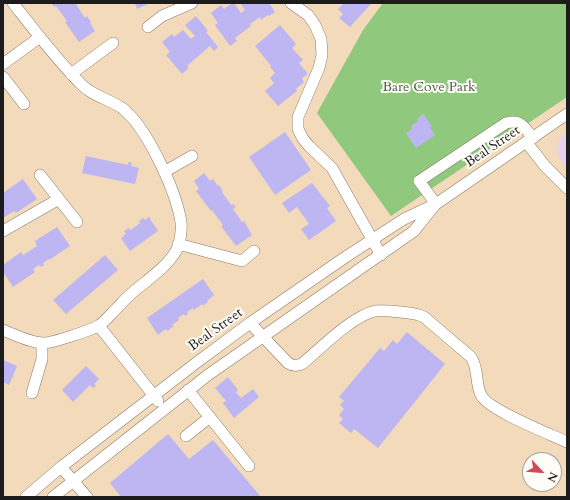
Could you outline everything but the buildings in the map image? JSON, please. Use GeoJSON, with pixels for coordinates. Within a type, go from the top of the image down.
{"type":"FeatureCollection","features":[{"type":"Feature","properties":{"kind":"street"},"geometry":{"type":"LineString","coordinates":[[3,330],[42,343],[63,338],[98,326],[131,294],[158,271],[176,251],[181,223],[176,202],[152,146],[132,117],[122,108],[95,95],[82,86],[13,3]]}},
{"type":"Feature","properties":{"kind":"street"},"geometry":{"type":"LineString","coordinates":[[148,27],[162,16],[192,3]]}},
{"type":"Feature","properties":{"kind":"street"},"geometry":{"type":"LineString","coordinates":[[291,3],[308,15],[315,25],[321,39],[322,50],[319,68],[298,117],[298,129],[303,139],[309,146],[332,168],[381,255]]}},
{"type":"Feature","properties":{"kind":"street"},"geometry":{"type":"LineString","coordinates":[[3,64],[40,37]]}},
{"type":"Feature","properties":{"kind":"street"},"geometry":{"type":"LineString","coordinates":[[71,74],[113,42]]}},
{"type":"Feature","properties":{"kind":"street"},"geometry":{"type":"LineString","coordinates":[[3,77],[24,104]]}},
{"type":"Feature","properties":{"kind":"street","name":"Beal Street"},"geometry":{"type":"LineString","coordinates":[[26,497],[61,467],[250,323],[404,219],[436,204],[567,114]]}},
{"type":"Feature","properties":{"kind":"street"},"geometry":{"type":"LineString","coordinates":[[436,204],[419,181],[506,123],[516,121],[520,123],[545,166],[567,188]]}},
{"type":"Feature","properties":{"kind":"street"},"geometry":{"type":"LineString","coordinates":[[164,172],[192,156]]}},
{"type":"Feature","properties":{"kind":"street"},"geometry":{"type":"LineString","coordinates":[[40,175],[77,222]]}},
{"type":"Feature","properties":{"kind":"street"},"geometry":{"type":"LineString","coordinates":[[3,231],[59,199]]}},
{"type":"Feature","properties":{"kind":"street","name":"Beal Street"},"geometry":{"type":"LineString","coordinates":[[53,497],[188,390],[262,336],[414,231],[436,204]]}},
{"type":"Feature","properties":{"kind":"street"},"geometry":{"type":"LineString","coordinates":[[178,244],[242,262],[254,251]]}},
{"type":"Feature","properties":{"kind":"street"},"geometry":{"type":"LineString","coordinates":[[250,323],[288,363],[293,366],[298,366],[351,323],[364,315],[376,311],[419,314],[471,357],[475,364],[481,394],[489,404],[567,442]]}},
{"type":"Feature","properties":{"kind":"street"},"geometry":{"type":"LineString","coordinates":[[98,326],[153,396],[165,408]]}},
{"type":"Feature","properties":{"kind":"street"},"geometry":{"type":"LineString","coordinates":[[32,393],[42,359],[42,343]]}},
{"type":"Feature","properties":{"kind":"street"},"geometry":{"type":"LineString","coordinates":[[188,390],[249,466]]}},
{"type":"Feature","properties":{"kind":"street"},"geometry":{"type":"LineString","coordinates":[[186,436],[210,417]]}},
{"type":"Feature","properties":{"kind":"street"},"geometry":{"type":"LineString","coordinates":[[61,467],[87,497]]}},
{"type":"Feature","properties":{"kind":"shaded area"},"geometry":{"type":"Polygon","coordinates":[[[567,133],[567,168],[562,163],[557,151],[561,137],[567,133]]]}},
{"type":"Feature","properties":{"kind":"green space","name":"Bare Cove Park"},"geometry":{"type":"Polygon","coordinates":[[[383,3],[567,3],[567,97],[391,216],[317,113],[363,30],[383,3]]]}}]}
